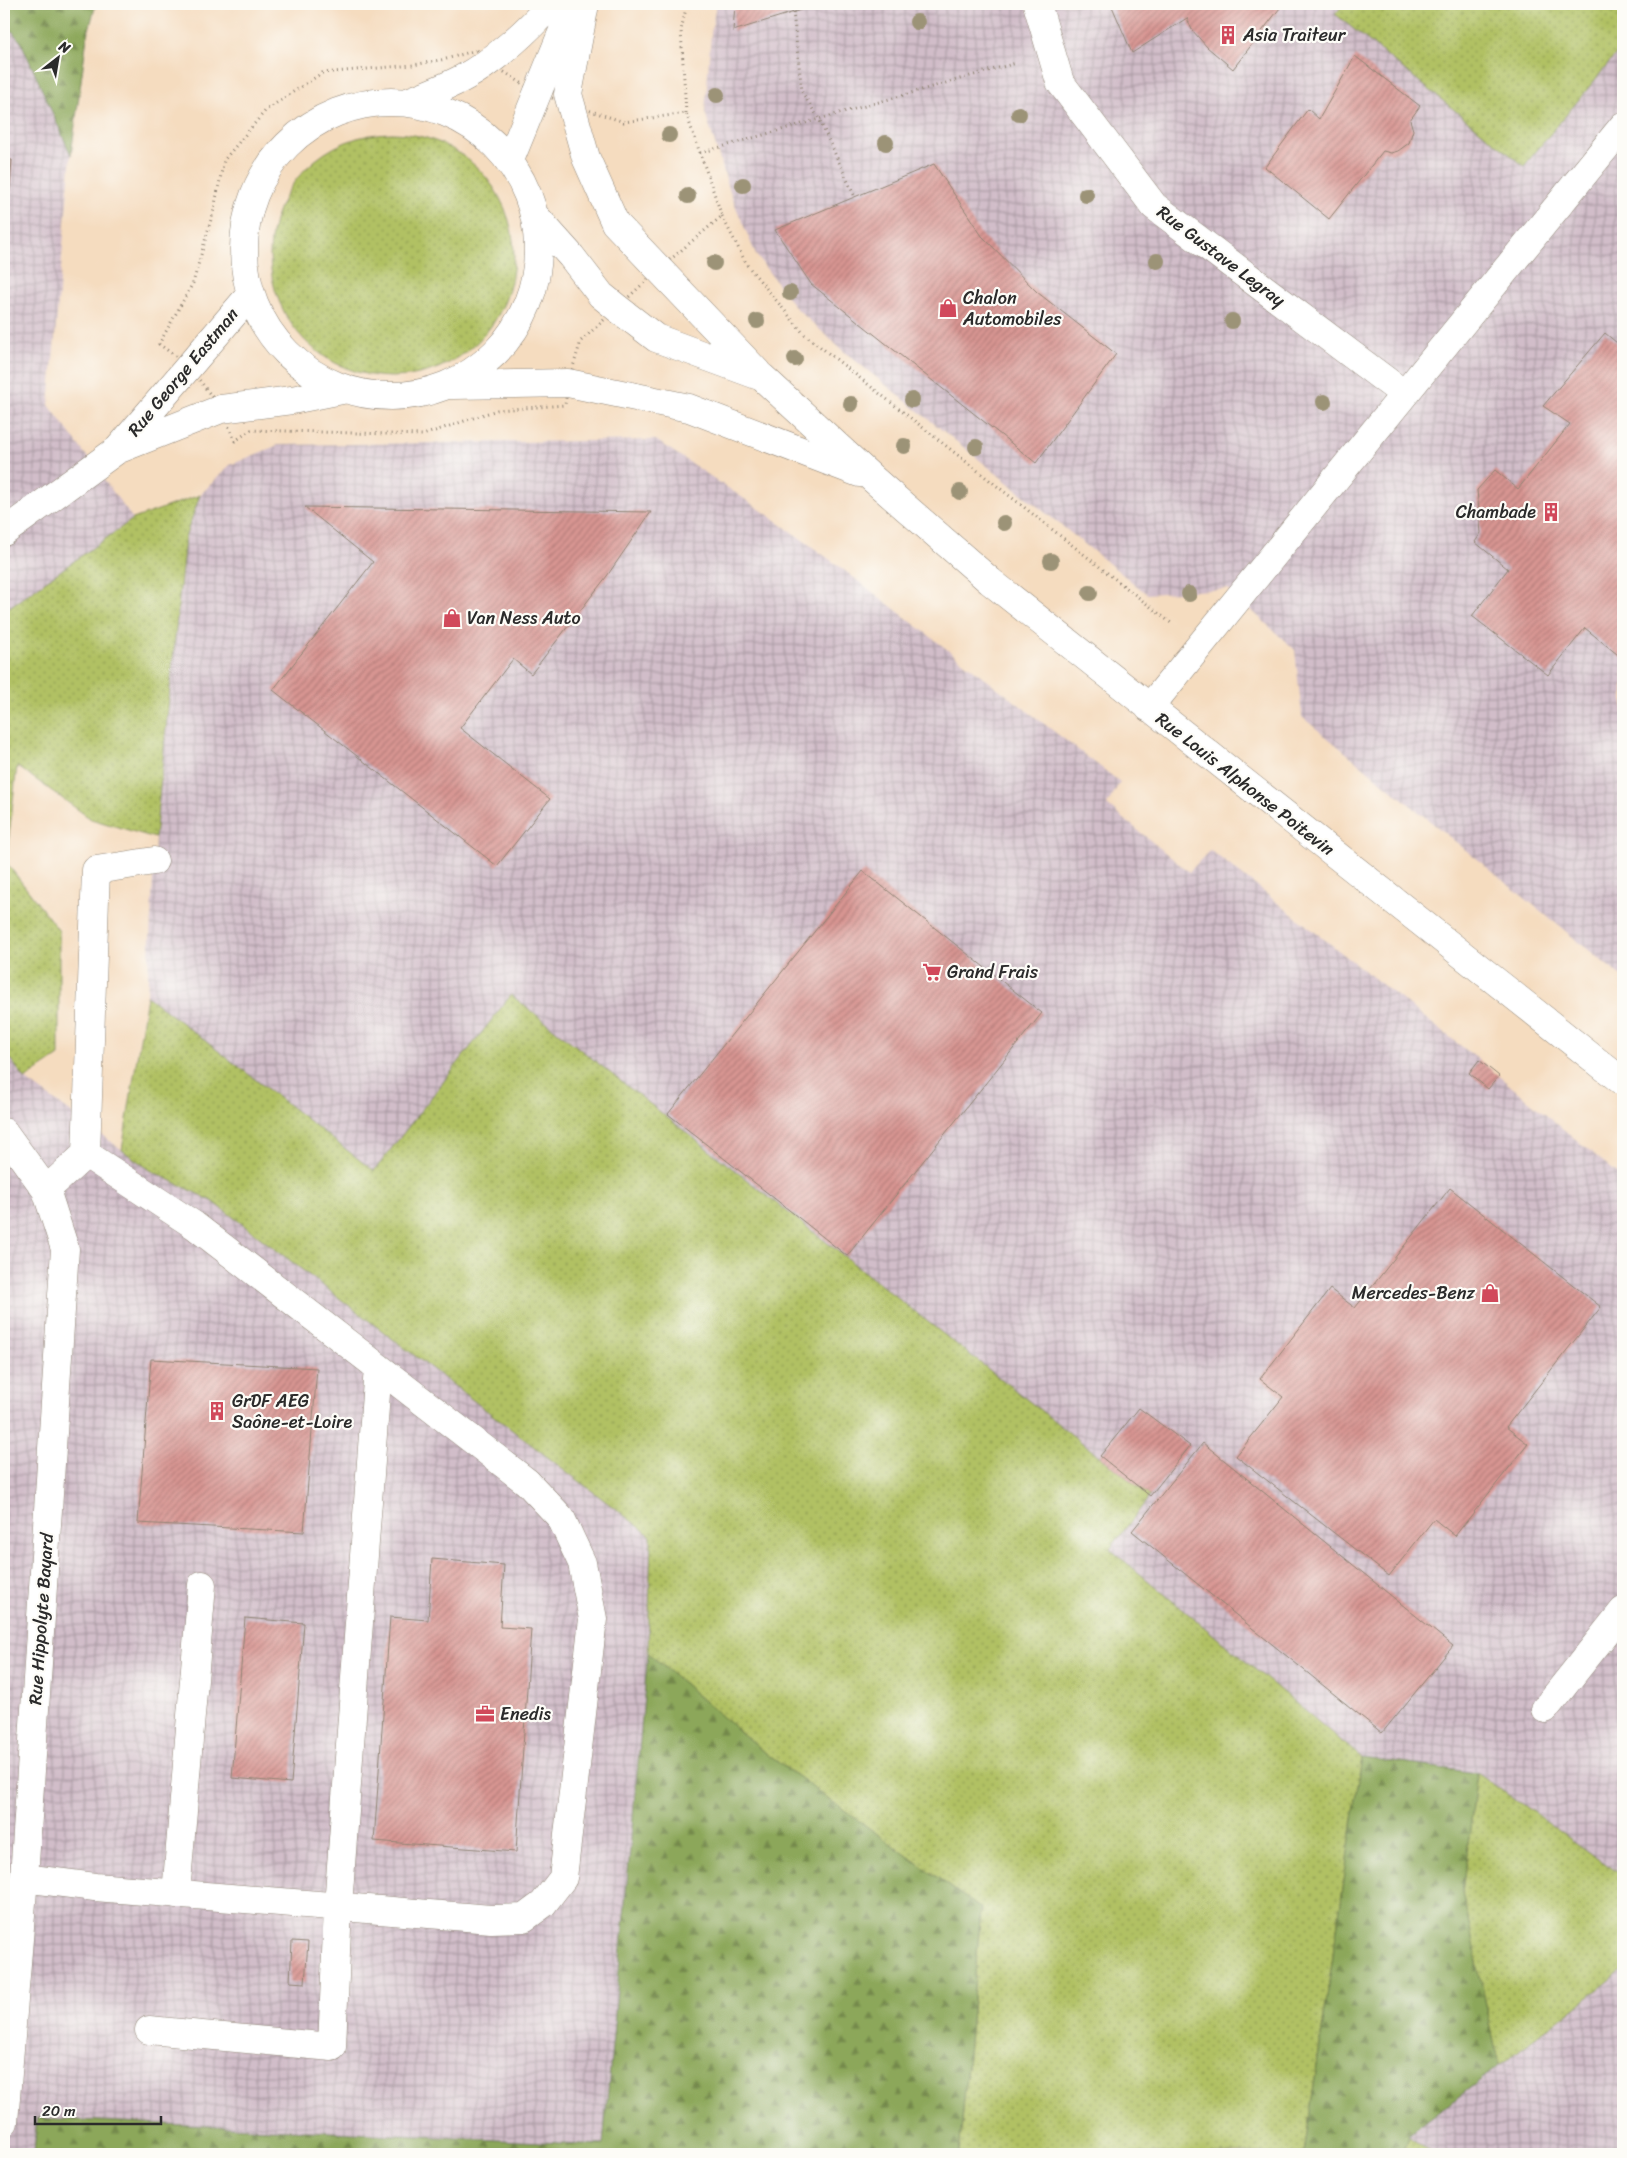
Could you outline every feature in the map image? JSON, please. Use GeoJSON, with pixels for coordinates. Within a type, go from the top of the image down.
{"type":"FeatureCollection","features":[{"type":"Feature","properties":{"kind":"street"},"geometry":{"type":"LineString","coordinates":[[410,101],[466,121],[510,160],[537,218],[539,268],[524,316],[494,357],[453,385],[398,398],[342,390],[285,353],[250,295],[242,245],[252,197],[276,153],[314,121],[361,103],[410,101],[464,78],[536,22],[551,4]]}},
{"type":"Feature","properties":{"kind":"street"},"geometry":{"type":"LineString","coordinates":[[510,160],[573,4]]}},
{"type":"Feature","properties":{"kind":"street"},"geometry":{"type":"LineString","coordinates":[[585,4],[568,94],[586,158],[615,223],[762,377]]}},
{"type":"Feature","properties":{"kind":"street","name":"Rue Gustave Legray"},"geometry":{"type":"LineString","coordinates":[[1036,4],[1060,82],[1154,206],[1404,394]]}},
{"type":"Feature","properties":{"kind":"street"},"geometry":{"type":"LineString","coordinates":[[1149,708],[1623,126]]}},
{"type":"Feature","properties":{"kind":"street","name":"Rue Louis Alphonse Poitevin"},"geometry":{"type":"LineString","coordinates":[[537,218],[571,256],[601,295],[617,308],[656,338],[762,377],[990,581],[1623,1082]]}},
{"type":"Feature","properties":{"kind":"street","name":"Rue George Eastman"},"geometry":{"type":"LineString","coordinates":[[4,532],[117,450],[250,295]]}},
{"type":"Feature","properties":{"kind":"street","name":"Rue Louis Alphonse Poitevin"},"geometry":{"type":"LineString","coordinates":[[453,385],[568,383],[689,408],[873,478]]}},
{"type":"Feature","properties":{"kind":"street","name":"Rue George Eastman"},"geometry":{"type":"LineString","coordinates":[[117,450],[221,410],[292,400],[342,390]]}},
{"type":"Feature","properties":{"kind":"street"},"geometry":{"type":"LineString","coordinates":[[46,1190],[86,1154],[96,870],[154,861]]}},
{"type":"Feature","properties":{"kind":"street","name":"Rue Hippolyte Bayard"},"geometry":{"type":"LineString","coordinates":[[4,1132],[46,1190],[66,1249],[24,1878],[4,2122]]}},
{"type":"Feature","properties":{"kind":"street"},"geometry":{"type":"LineString","coordinates":[[24,1878],[95,1887],[176,1894],[491,1919],[524,1918],[543,1904],[564,1878],[594,1619],[582,1563],[561,1518],[527,1482],[194,1225],[86,1154]]}},
{"type":"Feature","properties":{"kind":"street"},"geometry":{"type":"LineString","coordinates":[[149,2030],[332,2047],[338,1906],[378,1367]]}},
{"type":"Feature","properties":{"kind":"street"},"geometry":{"type":"LineString","coordinates":[[176,1894],[202,1585]]}},
{"type":"Feature","properties":{"kind":"street"},"geometry":{"type":"LineString","coordinates":[[1545,1709],[1623,1611]]}},
{"type":"Feature","properties":{"kind":"path"},"geometry":{"type":"LineString","coordinates":[[687,4],[681,30],[686,113],[722,216],[747,265],[804,334],[1200,646]]}},
{"type":"Feature","properties":{"kind":"path"},"geometry":{"type":"LineString","coordinates":[[793,12],[802,92],[819,119],[855,197]]}},
{"type":"Feature","properties":{"kind":"path"},"geometry":{"type":"LineString","coordinates":[[686,113],[624,122],[571,106],[537,93],[487,61],[477,50],[446,60],[413,65],[322,73],[266,110],[224,160],[214,209],[193,282],[159,344],[189,366],[221,410],[235,441],[251,430],[295,432],[354,431],[423,435],[496,410],[565,404],[568,383],[581,342],[659,269],[722,216]]}},
{"type":"Feature","properties":{"kind":"path"},"geometry":{"type":"LineString","coordinates":[[700,153],[1052,53]]}},
{"type":"Feature","properties":{"kind":"shaded area"},"geometry":{"type":"Polygon","coordinates":[[[716,4],[1623,4],[1623,978],[1302,717],[1295,650],[1228,589],[1147,594],[842,350],[795,307],[756,255],[731,195],[705,112],[711,33],[716,4]]]}},
{"type":"Feature","properties":{"kind":"shaded area"},"geometry":{"type":"Polygon","coordinates":[[[4,21],[21,42],[71,155],[49,405],[133,519],[4,611],[4,21]]]}},
{"type":"Feature","properties":{"kind":"shaded area"},"geometry":{"type":"Polygon","coordinates":[[[656,440],[764,512],[840,567],[1120,782],[1107,805],[1189,872],[1210,850],[1479,1060],[1623,1178],[1623,1876],[1477,1773],[1362,1758],[1110,1549],[1150,1496],[511,995],[374,1172],[147,996],[155,838],[185,538],[200,495],[230,465],[278,445],[656,440]]]}},
{"type":"Feature","properties":{"kind":"shaded area"},"geometry":{"type":"Polygon","coordinates":[[[4,1050],[25,1079],[150,1170],[212,1201],[651,1536],[654,1551],[648,1653],[603,2145],[37,2118],[34,2154],[4,2154],[4,1050]]]}},
{"type":"Feature","properties":{"kind":"shaded area"},"geometry":{"type":"Polygon","coordinates":[[[1623,1970],[1623,2154],[1402,2154],[1408,2135],[1623,1970]]]}},
{"type":"Feature","properties":{"kind":"green space"},"geometry":{"type":"Polygon","coordinates":[[[4,4],[96,4],[87,37],[71,155],[21,42],[4,21],[4,4]]]}},
{"type":"Feature","properties":{"kind":"green space"},"geometry":{"type":"Polygon","coordinates":[[[1344,4],[1623,4],[1623,46],[1524,166],[1335,14],[1344,4]]]}},
{"type":"Feature","properties":{"kind":"green space"},"geometry":{"type":"Polygon","coordinates":[[[392,133],[416,135],[439,142],[460,154],[478,169],[493,187],[505,208],[512,231],[514,255],[512,279],[505,302],[493,323],[478,341],[460,356],[439,368],[416,375],[392,377],[368,375],[345,368],[324,356],[306,341],[291,323],[279,302],[272,279],[270,255],[272,231],[279,208],[291,187],[306,169],[324,154],[345,142],[368,135],[392,133]]]}},
{"type":"Feature","properties":{"kind":"green space"},"geometry":{"type":"Polygon","coordinates":[[[200,495],[185,538],[155,838],[91,819],[17,766],[6,862],[59,931],[59,1056],[25,1079],[4,1050],[4,611],[133,519],[200,495]]]}},
{"type":"Feature","properties":{"kind":"green space"},"geometry":{"type":"Polygon","coordinates":[[[511,995],[1150,1496],[1110,1549],[1362,1758],[1304,2154],[959,2154],[981,1909],[765,1753],[648,1653],[651,1536],[212,1201],[150,1170],[122,1150],[147,996],[374,1171],[511,995]]]}},
{"type":"Feature","properties":{"kind":"green space"},"geometry":{"type":"Polygon","coordinates":[[[648,1653],[765,1753],[981,1909],[959,2154],[34,2154],[37,2118],[603,2145],[648,1653]]]}},
{"type":"Feature","properties":{"kind":"green space"},"geometry":{"type":"Polygon","coordinates":[[[1362,1758],[1477,1773],[1462,1892],[1499,2066],[1408,2135],[1402,2154],[1304,2154],[1362,1758]]]}},
{"type":"Feature","properties":{"kind":"green space"},"geometry":{"type":"Polygon","coordinates":[[[1477,1773],[1623,1876],[1623,1970],[1499,2066],[1462,1892],[1477,1773]]]}},
{"type":"Feature","properties":{"kind":"green space"},"geometry":{"type":"Polygon","coordinates":[[[1408,2135],[1434,2154],[1402,2154],[1408,2135]]]}},
{"type":"Feature","properties":{"kind":"building"},"geometry":{"type":"Polygon","coordinates":[[[735,4],[820,4],[733,31],[735,4]]]}},
{"type":"Feature","properties":{"kind":"building","name":"Asia Traiteur"},"geometry":{"type":"Polygon","coordinates":[[[1111,4],[1283,4],[1233,69],[1207,47],[1192,30],[1187,18],[1132,53],[1111,4]]]}},
{"type":"Feature","properties":{"kind":"building"},"geometry":{"type":"Polygon","coordinates":[[[1355,56],[1420,106],[1410,120],[1413,130],[1409,143],[1398,151],[1391,153],[1383,151],[1329,219],[1265,167],[1308,109],[1319,119],[1355,56]]]}},
{"type":"Feature","properties":{"kind":"building"},"geometry":{"type":"Polygon","coordinates":[[[4,160],[12,160],[5,252],[4,252],[4,160]]]}},
{"type":"Feature","properties":{"kind":"building","name":"Chalon Automobiles"},"geometry":{"type":"Polygon","coordinates":[[[934,164],[982,236],[1037,292],[1116,354],[1036,463],[811,284],[775,230],[934,164]]]}},
{"type":"Feature","properties":{"kind":"building","name":"Chambade"},"geometry":{"type":"Polygon","coordinates":[[[1605,333],[1623,348],[1623,659],[1585,628],[1548,675],[1472,616],[1508,569],[1475,542],[1481,533],[1477,490],[1495,470],[1518,489],[1570,424],[1543,406],[1605,333]]]}},
{"type":"Feature","properties":{"kind":"building","name":"Van Ness Auto"},"geometry":{"type":"Polygon","coordinates":[[[305,507],[651,512],[607,576],[531,674],[513,659],[460,728],[550,799],[497,866],[273,690],[373,562],[305,507]]]}},
{"type":"Feature","properties":{"kind":"building"},"geometry":{"type":"Polygon","coordinates":[[[863,871],[1042,1013],[847,1256],[668,1114],[863,871]]]}},
{"type":"Feature","properties":{"kind":"building"},"geometry":{"type":"Polygon","coordinates":[[[1479,1060],[1499,1076],[1488,1089],[1469,1073],[1479,1060]]]}},
{"type":"Feature","properties":{"kind":"building"},"geometry":{"type":"Polygon","coordinates":[[[1450,1188],[1601,1307],[1506,1427],[1528,1444],[1455,1536],[1434,1519],[1389,1576],[1236,1456],[1283,1397],[1260,1379],[1330,1289],[1355,1308],[1450,1188]]]}},
{"type":"Feature","properties":{"kind":"building","name":"GrDF AEG Saône-et-Loire"},"geometry":{"type":"Polygon","coordinates":[[[151,1359],[317,1368],[304,1532],[138,1523],[151,1359]]]}},
{"type":"Feature","properties":{"kind":"building"},"geometry":{"type":"Polygon","coordinates":[[[1139,1408],[1190,1446],[1150,1496],[1100,1456],[1139,1408]]]}},
{"type":"Feature","properties":{"kind":"building"},"geometry":{"type":"Polygon","coordinates":[[[1203,1443],[1453,1646],[1382,1733],[1132,1531],[1203,1443]]]}},
{"type":"Feature","properties":{"kind":"building","name":"Enedis"},"geometry":{"type":"Polygon","coordinates":[[[432,1559],[504,1565],[500,1627],[531,1629],[516,1852],[374,1841],[390,1617],[428,1620],[432,1559]]]}},
{"type":"Feature","properties":{"kind":"building"},"geometry":{"type":"Polygon","coordinates":[[[245,1618],[304,1623],[291,1783],[232,1778],[245,1618]]]}},
{"type":"Feature","properties":{"kind":"building"},"geometry":{"type":"Polygon","coordinates":[[[292,1941],[308,1942],[305,1983],[290,1982],[292,1941]]]}},
{"type":"Feature","properties":{"kind":"place","name":"Asia Traiteur"},"geometry":{"type":"Point","coordinates":[1228,35]}},
{"type":"Feature","properties":{"kind":"place","name":"Chalon Automobiles"},"geometry":{"type":"Point","coordinates":[948,308]}},
{"type":"Feature","properties":{"kind":"place","name":"Chambade"},"geometry":{"type":"Point","coordinates":[1551,512]}},
{"type":"Feature","properties":{"kind":"place","name":"Van Ness Auto"},"geometry":{"type":"Point","coordinates":[452,618]}},
{"type":"Feature","properties":{"kind":"place","name":"Grand Frais"},"geometry":{"type":"Point","coordinates":[932,972]}},
{"type":"Feature","properties":{"kind":"place","name":"Mercedes-Benz"},"geometry":{"type":"Point","coordinates":[1490,1293]}},
{"type":"Feature","properties":{"kind":"place","name":"GrDF AEG Saône-et-Loire"},"geometry":{"type":"Point","coordinates":[217,1411]}},
{"type":"Feature","properties":{"kind":"place","name":"Enedis"},"geometry":{"type":"Point","coordinates":[485,1714]}}]}
